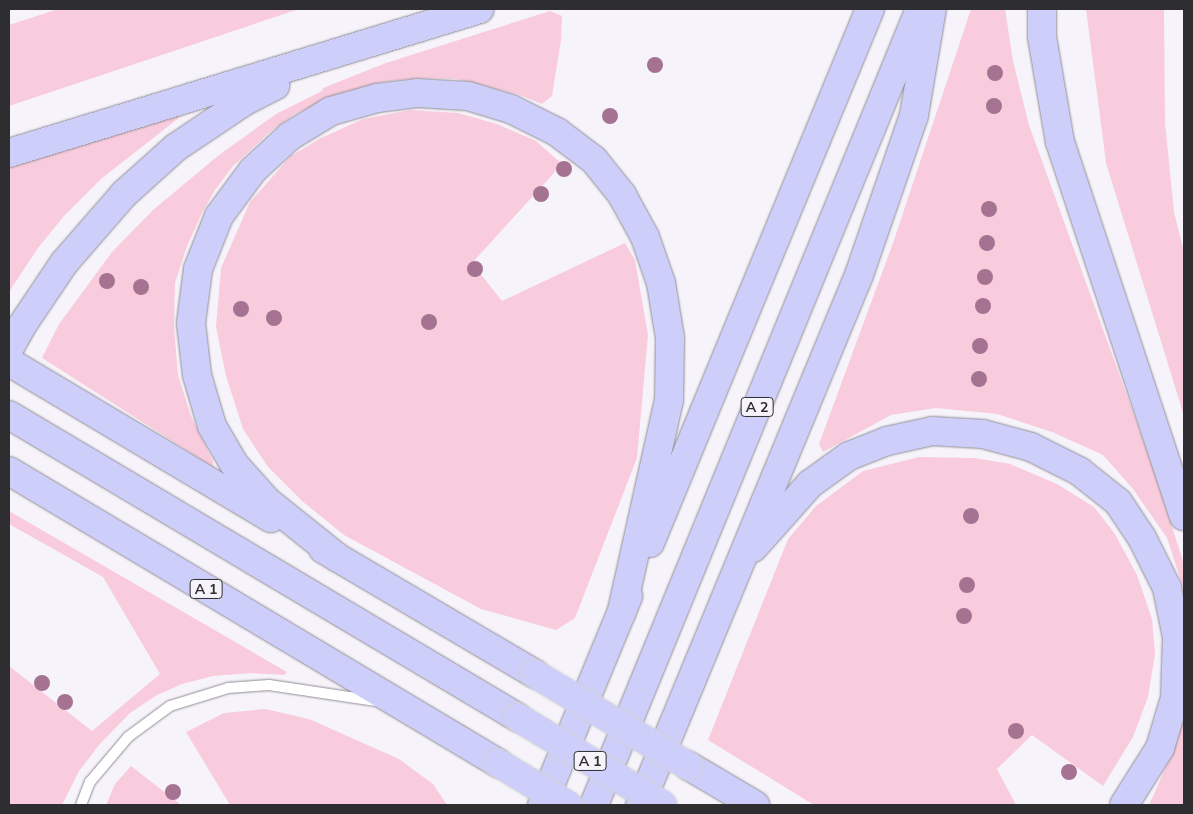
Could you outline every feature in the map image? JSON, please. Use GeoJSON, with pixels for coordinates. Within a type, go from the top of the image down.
{"type":"FeatureCollection","features":[{"type":"Feature","properties":{"kind":"highway"},"geometry":{"type":"LineString","coordinates":[[9,153],[354,49],[479,9]]}},
{"type":"Feature","properties":{"kind":"highway"},"geometry":{"type":"LineString","coordinates":[[542,805],[870,9]]}},
{"type":"Feature","properties":{"kind":"highway","name":"A 2"},"geometry":{"type":"LineString","coordinates":[[594,805],[920,9]]}},
{"type":"Feature","properties":{"kind":"highway"},"geometry":{"type":"LineString","coordinates":[[640,805],[859,275],[914,114],[932,9]]}},
{"type":"Feature","properties":{"kind":"highway"},"geometry":{"type":"LineString","coordinates":[[1042,9],[1042,37],[1060,142],[1184,516]]}},
{"type":"Feature","properties":{"kind":"highway"},"geometry":{"type":"LineString","coordinates":[[354,49],[245,100],[175,148],[124,194],[64,263],[21,327],[12,359],[338,558],[755,805]]}},
{"type":"Feature","properties":{"kind":"highway"},"geometry":{"type":"LineString","coordinates":[[338,558],[268,502],[234,464],[212,426],[197,375],[191,324],[198,269],[220,216],[253,170],[290,136],[331,111],[377,98],[417,93],[468,96],[511,109],[557,132],[594,160],[622,195],[645,237],[661,283],[670,338],[669,400],[621,614]]}},
{"type":"Feature","properties":{"kind":"highway","name":"A 1"},"geometry":{"type":"LineString","coordinates":[[9,414],[664,805]]}},
{"type":"Feature","properties":{"kind":"highway"},"geometry":{"type":"LineString","coordinates":[[739,564],[810,484],[849,456],[887,441],[932,431],[983,434],[1031,447],[1079,471],[1118,502],[1142,538],[1167,588],[1177,637],[1175,698],[1160,748],[1124,805]]}},
{"type":"Feature","properties":{"kind":"highway","name":"A 1"},"geometry":{"type":"LineString","coordinates":[[9,472],[404,705],[568,805]]}},
{"type":"Feature","properties":{"kind":"lane"},"geometry":{"type":"LineString","coordinates":[[80,805],[90,782],[128,737],[170,706],[228,688],[269,685],[404,705]]}},
{"type":"Feature","properties":{"kind":"shaded area"},"geometry":{"type":"Polygon","coordinates":[[[58,9],[299,9],[9,106],[9,25],[58,9]]]}},
{"type":"Feature","properties":{"kind":"shaded area"},"geometry":{"type":"Polygon","coordinates":[[[971,9],[1005,9],[1013,61],[1029,125],[1151,462],[1184,564],[1184,590],[1167,538],[1133,489],[1103,455],[1052,432],[997,414],[936,408],[891,415],[823,452],[819,444],[893,243],[971,9]]]}},
{"type":"Feature","properties":{"kind":"shaded area"},"geometry":{"type":"Polygon","coordinates":[[[1086,9],[1164,9],[1165,123],[1174,212],[1184,252],[1184,416],[1106,163],[1086,9]]]}},
{"type":"Feature","properties":{"kind":"shaded area"},"geometry":{"type":"Polygon","coordinates":[[[550,11],[562,16],[561,40],[552,96],[542,104],[517,94],[456,79],[419,78],[382,82],[342,93],[295,114],[271,131],[233,166],[215,190],[187,246],[175,283],[174,327],[178,375],[191,416],[213,461],[213,467],[42,358],[59,324],[112,252],[153,210],[219,155],[276,114],[322,91],[323,88],[386,63],[550,11]]]}},
{"type":"Feature","properties":{"kind":"shaded area"},"geometry":{"type":"Polygon","coordinates":[[[179,109],[180,117],[101,179],[64,216],[38,248],[9,292],[9,167],[179,109]]]}},
{"type":"Feature","properties":{"kind":"shaded area"},"geometry":{"type":"Polygon","coordinates":[[[410,110],[458,113],[497,124],[536,141],[562,164],[472,263],[502,301],[625,243],[635,260],[648,335],[637,458],[575,618],[556,630],[481,609],[344,535],[302,501],[268,467],[243,429],[226,376],[216,327],[221,268],[250,202],[291,156],[321,138],[363,119],[410,110]]]}},
{"type":"Feature","properties":{"kind":"shaded area"},"geometry":{"type":"Polygon","coordinates":[[[919,457],[975,458],[1010,464],[1057,484],[1094,507],[1115,534],[1137,575],[1152,619],[1155,654],[1148,697],[1133,737],[1103,786],[1032,735],[997,769],[1016,805],[814,805],[708,740],[788,539],[816,506],[863,471],[919,457]]]}},
{"type":"Feature","properties":{"kind":"shaded area"},"geometry":{"type":"Polygon","coordinates":[[[9,511],[287,672],[284,675],[252,673],[213,676],[182,684],[157,695],[130,713],[99,745],[79,771],[62,805],[9,805],[9,666],[92,731],[160,674],[103,577],[9,524],[9,511]]]}},
{"type":"Feature","properties":{"kind":"shaded area"},"geometry":{"type":"Polygon","coordinates":[[[1184,699],[1184,805],[1149,805],[1170,758],[1184,699]]]}},
{"type":"Feature","properties":{"kind":"shaded area"},"geometry":{"type":"Polygon","coordinates":[[[265,709],[309,719],[399,759],[433,784],[447,805],[230,805],[186,732],[224,713],[265,709]]]}},
{"type":"Feature","properties":{"kind":"shaded area"},"geometry":{"type":"Polygon","coordinates":[[[131,766],[181,805],[106,805],[115,784],[131,766]]]}}]}
